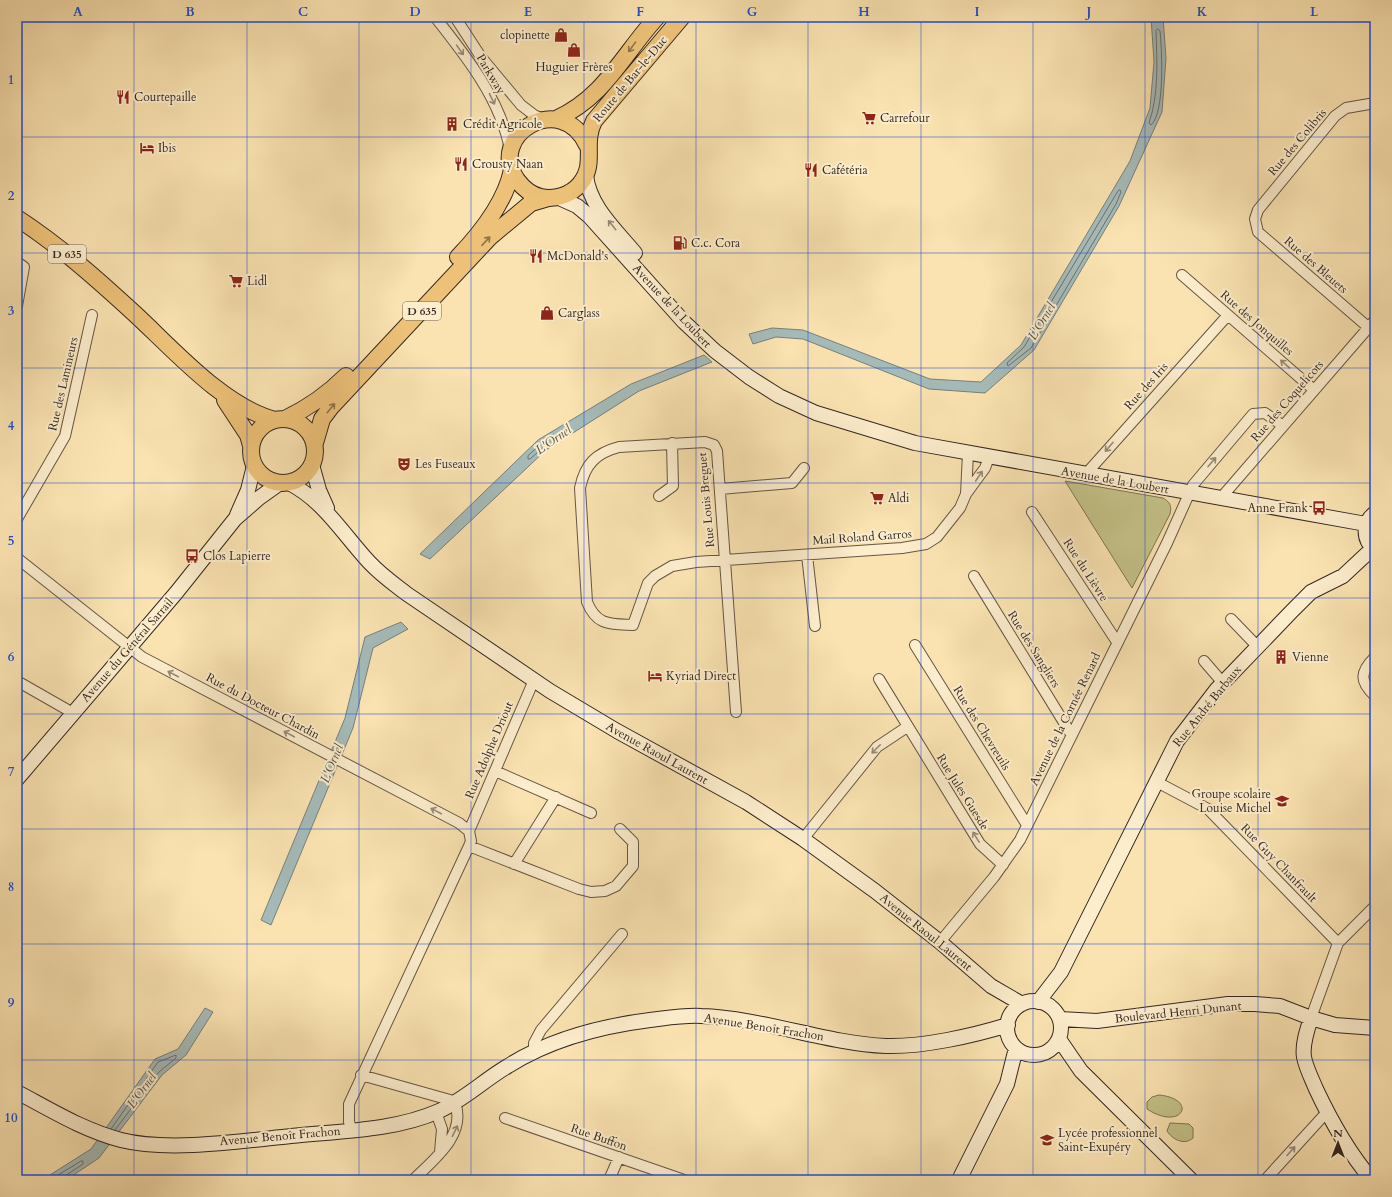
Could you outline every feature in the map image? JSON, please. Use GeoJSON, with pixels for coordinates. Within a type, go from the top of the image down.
{"type":"FeatureCollection","features":[{"type":"Feature","properties":{"kind":"main road","name":"Route de Bar-le-Duc"},"geometry":{"type":"LineString","coordinates":[[550,119],[578,107],[601,87],[612,75],[639,37],[657,17]]}},
{"type":"Feature","properties":{"kind":"main road","name":"Route de Bar-le-Duc"},"geometry":{"type":"LineString","coordinates":[[587,145],[591,127],[602,111],[682,17]]}},
{"type":"Feature","properties":{"kind":"main road"},"geometry":{"type":"LineString","coordinates":[[550,119],[575,128],[587,145],[589,162],[586,175],[573,190],[553,197],[532,194],[520,184],[512,170],[511,152],[515,140],[522,130],[528,125],[550,119]]}},
{"type":"Feature","properties":{"kind":"main road","name":"D 635"},"geometry":{"type":"LineString","coordinates":[[17,218],[41,234],[82,266],[220,392],[249,411],[280,419],[313,404],[345,377],[466,248],[504,196],[512,170]]}},
{"type":"Feature","properties":{"kind":"main road","name":"D 635"},"geometry":{"type":"LineString","coordinates":[[314,442],[322,419],[331,407],[490,237],[531,203],[553,197]]}},
{"type":"Feature","properties":{"kind":"main road","name":"D 635"},"geometry":{"type":"LineString","coordinates":[[220,392],[240,420],[248,435],[251,446]]}},
{"type":"Feature","properties":{"kind":"main road"},"geometry":{"type":"LineString","coordinates":[[280,419],[304,426],[314,442],[316,450],[312,465],[303,477],[285,483],[265,478],[254,466],[251,452],[253,438],[262,427],[280,419]]}},
{"type":"Feature","properties":{"kind":"street","name":"Parkway"},"geometry":{"type":"LineString","coordinates":[[435,17],[488,92],[506,131],[511,152]]}},
{"type":"Feature","properties":{"kind":"street","name":"Parkway"},"geometry":{"type":"LineString","coordinates":[[455,17],[481,57],[521,105],[534,115],[550,119]]}},
{"type":"Feature","properties":{"kind":"street","name":"Rue des Colibris"},"geometry":{"type":"LineString","coordinates":[[1255,219],[1258,210],[1335,116],[1346,108],[1375,103]]}},
{"type":"Feature","properties":{"kind":"street","name":"Avenue de la Loubert"},"geometry":{"type":"LineString","coordinates":[[586,175],[590,196],[599,209],[690,315],[707,332],[758,373],[782,388],[864,428]]}},
{"type":"Feature","properties":{"kind":"street","name":"Avenue de la Loubert"},"geometry":{"type":"LineString","coordinates":[[553,197],[577,206],[589,216],[684,322],[723,357],[779,396],[816,413],[915,443],[1189,494],[1371,519]]}},
{"type":"Feature","properties":{"kind":"street","name":"Rue des Bleuets"},"geometry":{"type":"LineString","coordinates":[[1255,219],[1258,232],[1372,323]]}},
{"type":"Feature","properties":{"kind":"street"},"geometry":{"type":"LineString","coordinates":[[17,262],[24,267],[17,306]]}},
{"type":"Feature","properties":{"kind":"street","name":"Rue des Jonquilles"},"geometry":{"type":"LineString","coordinates":[[1182,275],[1314,390]]}},
{"type":"Feature","properties":{"kind":"street","name":"Rue des Lamineurs"},"geometry":{"type":"LineString","coordinates":[[17,519],[65,436],[92,315]]}},
{"type":"Feature","properties":{"kind":"street","name":"Rue des Iris"},"geometry":{"type":"LineString","coordinates":[[1085,475],[1228,315]]}},
{"type":"Feature","properties":{"kind":"street","name":"Rue des Coquelicots"},"geometry":{"type":"LineString","coordinates":[[1220,499],[1372,323]]}},
{"type":"Feature","properties":{"kind":"street","name":"Avenue de la Cornée Renard"},"geometry":{"type":"LineString","coordinates":[[940,942],[1003,865],[1020,840],[1189,494],[1199,477],[1254,414],[1265,413],[1283,426]]}},
{"type":"Feature","properties":{"kind":"street","name":"Rue Louis Breguet"},"geometry":{"type":"LineString","coordinates":[[633,625],[609,624],[599,620],[594,616],[587,602],[580,488],[589,463],[607,450],[619,447],[705,442],[714,445],[717,451],[736,712]]}},
{"type":"Feature","properties":{"kind":"street"},"geometry":{"type":"LineString","coordinates":[[659,496],[673,486],[672,443]]}},
{"type":"Feature","properties":{"kind":"street","name":"Mail Roland Garros"},"geometry":{"type":"LineString","coordinates":[[966,494],[968,453]]}},
{"type":"Feature","properties":{"kind":"street","name":"Mail Roland Garros"},"geometry":{"type":"LineString","coordinates":[[633,625],[642,595],[648,583],[655,576],[672,566],[724,560],[902,548],[926,544],[937,537],[954,516],[966,494],[985,468],[989,457]]}},
{"type":"Feature","properties":{"kind":"street","name":"Avenue Raoul Laurent"},"geometry":{"type":"LineString","coordinates":[[312,465],[319,490],[330,514]]}},
{"type":"Feature","properties":{"kind":"street","name":"Avenue du Général Sarrail"},"geometry":{"type":"LineString","coordinates":[[235,519],[248,490],[254,466]]}},
{"type":"Feature","properties":{"kind":"street"},"geometry":{"type":"LineString","coordinates":[[720,488],[792,483],[804,468]]}},
{"type":"Feature","properties":{"kind":"street","name":"Avenue Raoul Laurent"},"geometry":{"type":"LineString","coordinates":[[285,483],[311,496],[330,514],[369,562],[383,575],[534,680],[617,731],[746,802],[803,839],[940,942],[991,986],[1022,1004]]}},
{"type":"Feature","properties":{"kind":"street","name":"Avenue du Général Sarrail"},"geometry":{"type":"LineString","coordinates":[[17,779],[213,548],[235,519],[259,498],[285,483]]}},
{"type":"Feature","properties":{"kind":"street","name":"Rue du Lièvre"},"geometry":{"type":"LineString","coordinates":[[1032,512],[1117,642]]}},
{"type":"Feature","properties":{"kind":"street"},"geometry":{"type":"LineString","coordinates":[[1371,519],[1366,537],[1374,548]]}},
{"type":"Feature","properties":{"kind":"street","name":"Rue André Barbaux"},"geometry":{"type":"LineString","coordinates":[[1045,1004],[1155,782],[1177,741],[1223,683],[1257,646],[1311,592],[1343,576],[1374,548]]}},
{"type":"Feature","properties":{"kind":"street","name":"Mail Roland Garros"},"geometry":{"type":"LineString","coordinates":[[807,555],[815,626]]}},
{"type":"Feature","properties":{"kind":"street","name":"Rue du Docteur Chardin"},"geometry":{"type":"LineString","coordinates":[[17,558],[128,648],[142,657],[459,823],[469,831]]}},
{"type":"Feature","properties":{"kind":"street","name":"Rue des Sangliers"},"geometry":{"type":"LineString","coordinates":[[974,576],[1072,734]]}},
{"type":"Feature","properties":{"kind":"street"},"geometry":{"type":"LineString","coordinates":[[1230,619],[1257,646]]}},
{"type":"Feature","properties":{"kind":"street","name":"Rue des Chevreuils"},"geometry":{"type":"LineString","coordinates":[[915,645],[1027,825]]}},
{"type":"Feature","properties":{"kind":"street"},"geometry":{"type":"LineString","coordinates":[[1375,657],[1365,668],[1363,674],[1366,687],[1375,696]]}},
{"type":"Feature","properties":{"kind":"street"},"geometry":{"type":"LineString","coordinates":[[1204,661],[1223,683]]}},
{"type":"Feature","properties":{"kind":"street","name":"Rue Jules Guesde"},"geometry":{"type":"LineString","coordinates":[[879,679],[980,844],[1003,865]]}},
{"type":"Feature","properties":{"kind":"street","name":"Rue Adolphe Driout"},"geometry":{"type":"LineString","coordinates":[[469,831],[534,680]]}},
{"type":"Feature","properties":{"kind":"street"},"geometry":{"type":"LineString","coordinates":[[17,681],[73,713]]}},
{"type":"Feature","properties":{"kind":"street"},"geometry":{"type":"LineString","coordinates":[[803,839],[877,747],[907,727]]}},
{"type":"Feature","properties":{"kind":"street"},"geometry":{"type":"LineString","coordinates":[[495,771],[591,813]]}},
{"type":"Feature","properties":{"kind":"street","name":"Rue Guy Chanfrault"},"geometry":{"type":"LineString","coordinates":[[1155,782],[1208,809],[1338,943]]}},
{"type":"Feature","properties":{"kind":"street"},"geometry":{"type":"LineString","coordinates":[[514,864],[556,797]]}},
{"type":"Feature","properties":{"kind":"street"},"geometry":{"type":"LineString","coordinates":[[469,846],[579,889],[591,892],[605,891],[616,886],[633,866],[633,842],[620,829]]}},
{"type":"Feature","properties":{"kind":"street"},"geometry":{"type":"LineString","coordinates":[[352,1130],[349,1122],[349,1104],[361,1075],[469,846],[471,841],[469,831]]}},
{"type":"Feature","properties":{"kind":"street"},"geometry":{"type":"LineString","coordinates":[[1372,1180],[1346,1144],[1327,1112],[1304,1057],[1306,1036],[1311,1018],[1338,943],[1375,906]]}},
{"type":"Feature","properties":{"kind":"street"},"geometry":{"type":"LineString","coordinates":[[534,1050],[534,1043],[540,1030],[622,934]]}},
{"type":"Feature","properties":{"kind":"street","name":"Avenue Raoul Laurent"},"geometry":{"type":"LineString","coordinates":[[991,986],[1011,1031]]}},
{"type":"Feature","properties":{"kind":"street"},"geometry":{"type":"LineString","coordinates":[[1007,1084],[1011,1031],[1022,1004],[1045,1004],[1081,1071]]}},
{"type":"Feature","properties":{"kind":"street","name":"Boulevard Henri Dunant"},"geometry":{"type":"LineString","coordinates":[[1060,1030],[1097,1021],[1228,1004],[1280,1006],[1311,1018],[1335,1025],[1375,1028]]}},
{"type":"Feature","properties":{"kind":"street","name":"Avenue Benoît Frachon"},"geometry":{"type":"LineString","coordinates":[[17,1092],[93,1131],[121,1140],[147,1145],[198,1143],[352,1130],[406,1122],[436,1112],[456,1103],[507,1066],[534,1050],[596,1031],[646,1020],[699,1016],[726,1018],[888,1046],[1011,1031]]}},
{"type":"Feature","properties":{"kind":"street"},"geometry":{"type":"LineString","coordinates":[[1030,1054],[1040,1054],[1049,1051],[1060,1030]]}},
{"type":"Feature","properties":{"kind":"street"},"geometry":{"type":"LineString","coordinates":[[1011,1031],[1030,1054]]}},
{"type":"Feature","properties":{"kind":"street"},"geometry":{"type":"LineString","coordinates":[[1049,1051],[1081,1071],[1191,1180]]}},
{"type":"Feature","properties":{"kind":"street"},"geometry":{"type":"LineString","coordinates":[[959,1180],[1007,1084],[1030,1054]]}},
{"type":"Feature","properties":{"kind":"street"},"geometry":{"type":"LineString","coordinates":[[361,1075],[456,1103],[458,1125],[450,1140],[439,1154],[413,1180]]}},
{"type":"Feature","properties":{"kind":"street"},"geometry":{"type":"LineString","coordinates":[[436,1112],[442,1129],[439,1154]]}},
{"type":"Feature","properties":{"kind":"street"},"geometry":{"type":"LineString","coordinates":[[1265,1180],[1327,1112]]}},
{"type":"Feature","properties":{"kind":"street","name":"Rue Buffon"},"geometry":{"type":"LineString","coordinates":[[505,1118],[684,1180]]}},
{"type":"Feature","properties":{"kind":"street"},"geometry":{"type":"LineString","coordinates":[[609,1180],[619,1157]]}},
{"type":"Feature","properties":{"kind":"shaded area"},"geometry":{"type":"Polygon","coordinates":[[[1065,481],[1163,498],[1171,506],[1170,514],[1132,588],[1065,481]]]}},
{"type":"Feature","properties":{"kind":"shaded area"},"geometry":{"type":"Polygon","coordinates":[[[1159,1095],[1179,1102],[1182,1107],[1181,1112],[1177,1116],[1169,1117],[1159,1115],[1147,1109],[1147,1102],[1152,1097],[1159,1095]]]}},
{"type":"Feature","properties":{"kind":"shaded area"},"geometry":{"type":"Polygon","coordinates":[[[1170,1123],[1189,1124],[1193,1128],[1193,1138],[1186,1141],[1175,1139],[1167,1131],[1170,1123]]]}},
{"type":"Feature","properties":{"kind":"water","name":"L'Ornel"},"geometry":{"type":"Polygon","coordinates":[[[1151,17],[1163,17],[1166,58],[1162,112],[1119,206],[1034,350],[985,393],[929,389],[803,339],[776,337],[753,344],[749,334],[772,328],[803,330],[930,379],[981,382],[1021,345],[1130,161],[1150,108],[1154,62],[1151,17]]]}},
{"type":"Feature","properties":{"kind":"water","name":"L'Ornel"},"geometry":{"type":"Polygon","coordinates":[[[704,355],[712,362],[639,391],[546,450],[430,559],[420,554],[538,440],[631,384],[704,355]]]}},
{"type":"Feature","properties":{"kind":"water","name":"L'Ornel"},"geometry":{"type":"Polygon","coordinates":[[[401,622],[408,629],[373,648],[353,728],[271,925],[261,920],[345,718],[365,637],[401,622]]]}},
{"type":"Feature","properties":{"kind":"water","name":"L'Ornel"},"geometry":{"type":"Polygon","coordinates":[[[205,1008],[213,1012],[186,1055],[162,1075],[99,1158],[66,1180],[42,1180],[91,1149],[155,1059],[178,1049],[205,1008]]]}},
{"type":"Feature","properties":{"kind":"place","name":"clopinette"},"geometry":{"type":"Point","coordinates":[561,35]}},
{"type":"Feature","properties":{"kind":"place","name":"Huguier Frères"},"geometry":{"type":"Point","coordinates":[574,50]}},
{"type":"Feature","properties":{"kind":"place","name":"Courtepaille"},"geometry":{"type":"Point","coordinates":[123,97]}},
{"type":"Feature","properties":{"kind":"place","name":"Carrefour"},"geometry":{"type":"Point","coordinates":[869,118]}},
{"type":"Feature","properties":{"kind":"place","name":"Crédit Agricole"},"geometry":{"type":"Point","coordinates":[452,124]}},
{"type":"Feature","properties":{"kind":"place","name":"Ibis"},"geometry":{"type":"Point","coordinates":[147,148]}},
{"type":"Feature","properties":{"kind":"place","name":"Crousty Naan"},"geometry":{"type":"Point","coordinates":[461,164]}},
{"type":"Feature","properties":{"kind":"place","name":"Cafétéria"},"geometry":{"type":"Point","coordinates":[811,170]}},
{"type":"Feature","properties":{"kind":"place","name":"C.c. Cora"},"geometry":{"type":"Point","coordinates":[680,243]}},
{"type":"Feature","properties":{"kind":"place","name":"McDonald's"},"geometry":{"type":"Point","coordinates":[536,256]}},
{"type":"Feature","properties":{"kind":"place","name":"Lidl"},"geometry":{"type":"Point","coordinates":[236,281]}},
{"type":"Feature","properties":{"kind":"place","name":"Carglass"},"geometry":{"type":"Point","coordinates":[547,313]}},
{"type":"Feature","properties":{"kind":"place","name":"Les Fuseaux"},"geometry":{"type":"Point","coordinates":[404,464]}},
{"type":"Feature","properties":{"kind":"place","name":"Aldi"},"geometry":{"type":"Point","coordinates":[877,498]}},
{"type":"Feature","properties":{"kind":"place","name":"Anne Frank"},"geometry":{"type":"Point","coordinates":[1319,508]}},
{"type":"Feature","properties":{"kind":"place","name":"Clos Lapierre"},"geometry":{"type":"Point","coordinates":[192,556]}},
{"type":"Feature","properties":{"kind":"place","name":"Vienne"},"geometry":{"type":"Point","coordinates":[1281,657]}},
{"type":"Feature","properties":{"kind":"place","name":"Kyriad Direct"},"geometry":{"type":"Point","coordinates":[655,676]}},
{"type":"Feature","properties":{"kind":"place","name":"Groupe scolaire Louise Michel"},"geometry":{"type":"Point","coordinates":[1282,801]}},
{"type":"Feature","properties":{"kind":"place","name":"Lycée professionnel Saint-Exupéry"},"geometry":{"type":"Point","coordinates":[1047,1140]}}]}
